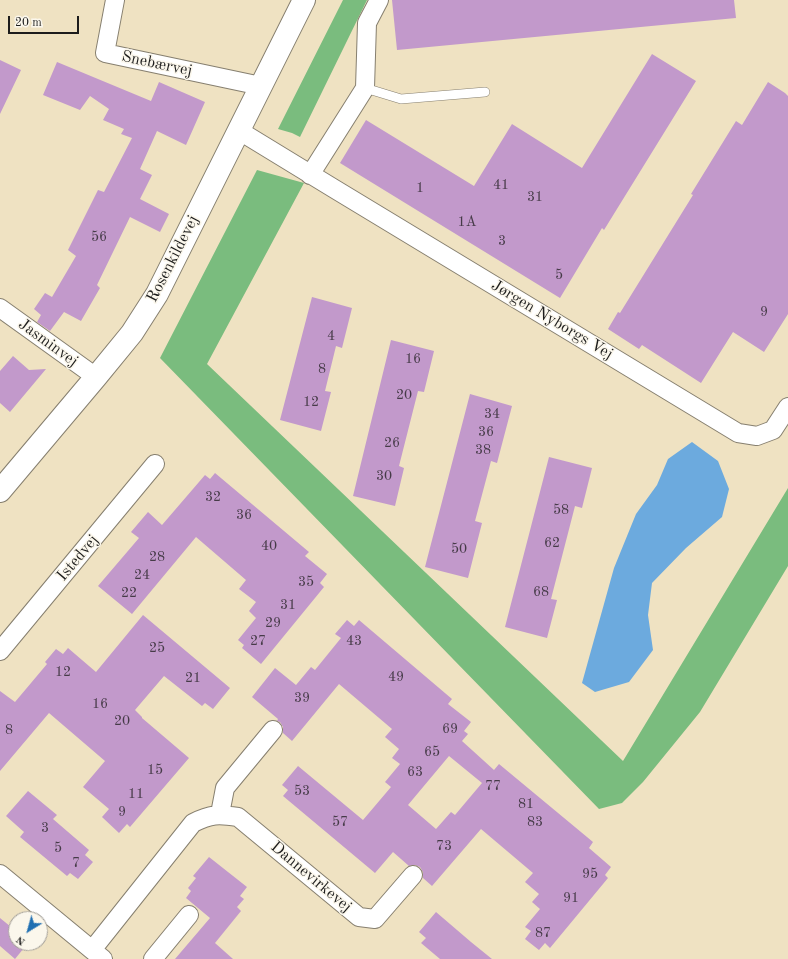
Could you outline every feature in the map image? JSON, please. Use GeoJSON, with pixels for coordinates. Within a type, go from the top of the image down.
{"type":"FeatureCollection","features":[{"type":"Feature","properties":{"kind":"street","name":"Snebærvej"},"geometry":{"type":"LineString","coordinates":[[115,0],[105,52],[261,86]]}},
{"type":"Feature","properties":{"kind":"street","name":"Rosenkildevej"},"geometry":{"type":"LineString","coordinates":[[0,491],[132,332],[157,294],[304,0]]}},
{"type":"Feature","properties":{"kind":"street"},"geometry":{"type":"LineString","coordinates":[[310,175],[365,88],[367,23],[379,0]]}},
{"type":"Feature","properties":{"kind":"street","name":"Jørgen Nyborgs Vej"},"geometry":{"type":"LineString","coordinates":[[238,130],[738,433],[757,436],[773,430],[788,407]]}},
{"type":"Feature","properties":{"kind":"street","name":"Jasminvej"},"geometry":{"type":"LineString","coordinates":[[0,308],[96,377]]}},
{"type":"Feature","properties":{"kind":"street","name":"Istedvej"},"geometry":{"type":"LineString","coordinates":[[0,651],[155,464]]}},
{"type":"Feature","properties":{"kind":"street"},"geometry":{"type":"LineString","coordinates":[[220,814],[225,788],[273,730]]}},
{"type":"Feature","properties":{"kind":"street","name":"Dannevirkevej"},"geometry":{"type":"LineString","coordinates":[[0,874],[98,954],[193,823],[206,817],[220,814],[238,817],[359,917],[375,919],[413,875]]}},
{"type":"Feature","properties":{"kind":"street"},"geometry":{"type":"LineString","coordinates":[[153,959],[189,915]]}},
{"type":"Feature","properties":{"kind":"lane"},"geometry":{"type":"LineString","coordinates":[[365,88],[401,99],[485,92]]}},
{"type":"Feature","properties":{"kind":"green space"},"geometry":{"type":"Polygon","coordinates":[[[343,0],[367,0],[300,137],[278,129],[343,0]]]}},
{"type":"Feature","properties":{"kind":"green space"},"geometry":{"type":"Polygon","coordinates":[[[257,170],[304,183],[207,364],[623,761],[788,488],[788,566],[700,712],[643,782],[622,803],[599,809],[160,358],[257,170]]]}},
{"type":"Feature","properties":{"kind":"water"},"geometry":{"type":"Polygon","coordinates":[[[692,442],[718,461],[729,489],[722,517],[686,548],[652,583],[648,615],[653,650],[629,682],[595,692],[582,683],[614,568],[636,514],[657,485],[668,459],[692,442]]]}},
{"type":"Feature","properties":{"kind":"building"},"geometry":{"type":"Polygon","coordinates":[[[392,0],[734,0],[736,18],[397,50],[392,0]]]}},
{"type":"Feature","properties":{"kind":"building"},"geometry":{"type":"Polygon","coordinates":[[[652,54],[696,81],[604,230],[602,228],[560,298],[340,163],[366,120],[474,186],[512,124],[582,168],[652,54]]]}},
{"type":"Feature","properties":{"kind":"building"},"geometry":{"type":"Polygon","coordinates":[[[0,60],[21,70],[0,114],[0,60]]]}},
{"type":"Feature","properties":{"kind":"building"},"geometry":{"type":"Polygon","coordinates":[[[57,62],[151,101],[159,82],[205,102],[186,145],[157,131],[140,169],[152,175],[140,199],[169,214],[160,232],[130,217],[97,285],[100,288],[81,321],[64,312],[50,331],[37,322],[41,315],[34,309],[45,293],[52,297],[76,256],[68,250],[98,190],[104,192],[132,138],[121,134],[124,129],[103,120],[109,109],[90,96],[80,110],[43,95],[57,62]]]}},
{"type":"Feature","properties":{"kind":"building"},"geometry":{"type":"Polygon","coordinates":[[[768,82],[788,96],[788,314],[764,352],[733,332],[701,383],[642,345],[639,349],[608,329],[618,312],[620,313],[693,195],[691,194],[736,121],[742,125],[768,82]]]}},
{"type":"Feature","properties":{"kind":"building"},"geometry":{"type":"Polygon","coordinates":[[[312,297],[352,308],[342,348],[336,346],[325,391],[331,392],[321,431],[280,420],[312,297]]]}},
{"type":"Feature","properties":{"kind":"building"},"geometry":{"type":"Polygon","coordinates":[[[391,340],[434,351],[424,392],[418,391],[399,466],[404,468],[395,506],[353,496],[391,340]]]}},
{"type":"Feature","properties":{"kind":"building"},"geometry":{"type":"Polygon","coordinates":[[[13,356],[29,370],[46,369],[10,412],[0,403],[0,371],[13,356]]]}},
{"type":"Feature","properties":{"kind":"building"},"geometry":{"type":"Polygon","coordinates":[[[470,394],[512,406],[497,463],[491,461],[475,521],[482,523],[468,578],[425,567],[470,394]]]}},
{"type":"Feature","properties":{"kind":"building"},"geometry":{"type":"Polygon","coordinates":[[[549,457],[592,468],[582,508],[575,506],[551,599],[557,600],[547,638],[505,627],[549,457]]]}},
{"type":"Feature","properties":{"kind":"building"},"geometry":{"type":"Polygon","coordinates":[[[215,473],[309,552],[305,556],[327,574],[320,583],[324,587],[261,664],[242,648],[244,645],[238,640],[256,618],[249,611],[256,602],[239,589],[246,580],[196,537],[132,614],[98,586],[139,538],[131,532],[148,512],[162,525],[205,475],[210,479],[215,473]]]}},
{"type":"Feature","properties":{"kind":"building"},"geometry":{"type":"Polygon","coordinates":[[[143,615],[230,688],[213,709],[205,703],[202,706],[164,676],[135,710],[142,718],[189,758],[130,827],[127,824],[119,833],[102,817],[109,809],[83,787],[105,761],[49,713],[0,771],[0,691],[15,702],[47,664],[45,662],[56,649],[63,654],[68,648],[96,672],[143,615]]]}},
{"type":"Feature","properties":{"kind":"building"},"geometry":{"type":"Polygon","coordinates":[[[347,620],[354,626],[359,620],[452,699],[448,704],[471,722],[464,731],[468,734],[462,741],[494,770],[499,764],[593,842],[589,848],[611,867],[605,875],[608,878],[550,948],[545,943],[539,950],[525,939],[531,931],[525,927],[540,909],[532,902],[539,894],[525,882],[533,873],[481,829],[432,886],[423,878],[423,872],[420,867],[415,865],[409,866],[393,852],[375,873],[283,796],[288,790],[282,785],[298,766],[363,820],[391,787],[385,782],[400,764],[392,758],[399,749],[385,737],[392,729],[339,684],[292,741],[283,733],[283,727],[280,722],[277,721],[278,719],[252,697],[275,668],[296,685],[311,667],[315,670],[341,638],[335,634],[347,620]],[[449,756],[408,805],[436,829],[451,812],[455,815],[482,783],[449,756]]]}},
{"type":"Feature","properties":{"kind":"building"},"geometry":{"type":"Polygon","coordinates":[[[28,791],[57,815],[53,819],[89,850],[85,855],[93,862],[78,879],[70,873],[67,876],[20,837],[24,832],[6,816],[28,791]]]}},
{"type":"Feature","properties":{"kind":"building"},"geometry":{"type":"Polygon","coordinates":[[[209,857],[247,887],[240,896],[244,899],[237,907],[241,911],[215,943],[233,959],[175,959],[210,918],[186,898],[191,891],[188,888],[196,878],[193,876],[209,857]]]}},
{"type":"Feature","properties":{"kind":"building"},"geometry":{"type":"Polygon","coordinates":[[[436,912],[492,959],[440,959],[421,943],[426,938],[419,932],[436,912]]]}},
{"type":"Feature","properties":{"kind":"building"},"geometry":{"type":"Polygon","coordinates":[[[0,918],[8,924],[8,951],[22,951],[15,959],[0,946],[0,918]]]}}]}
